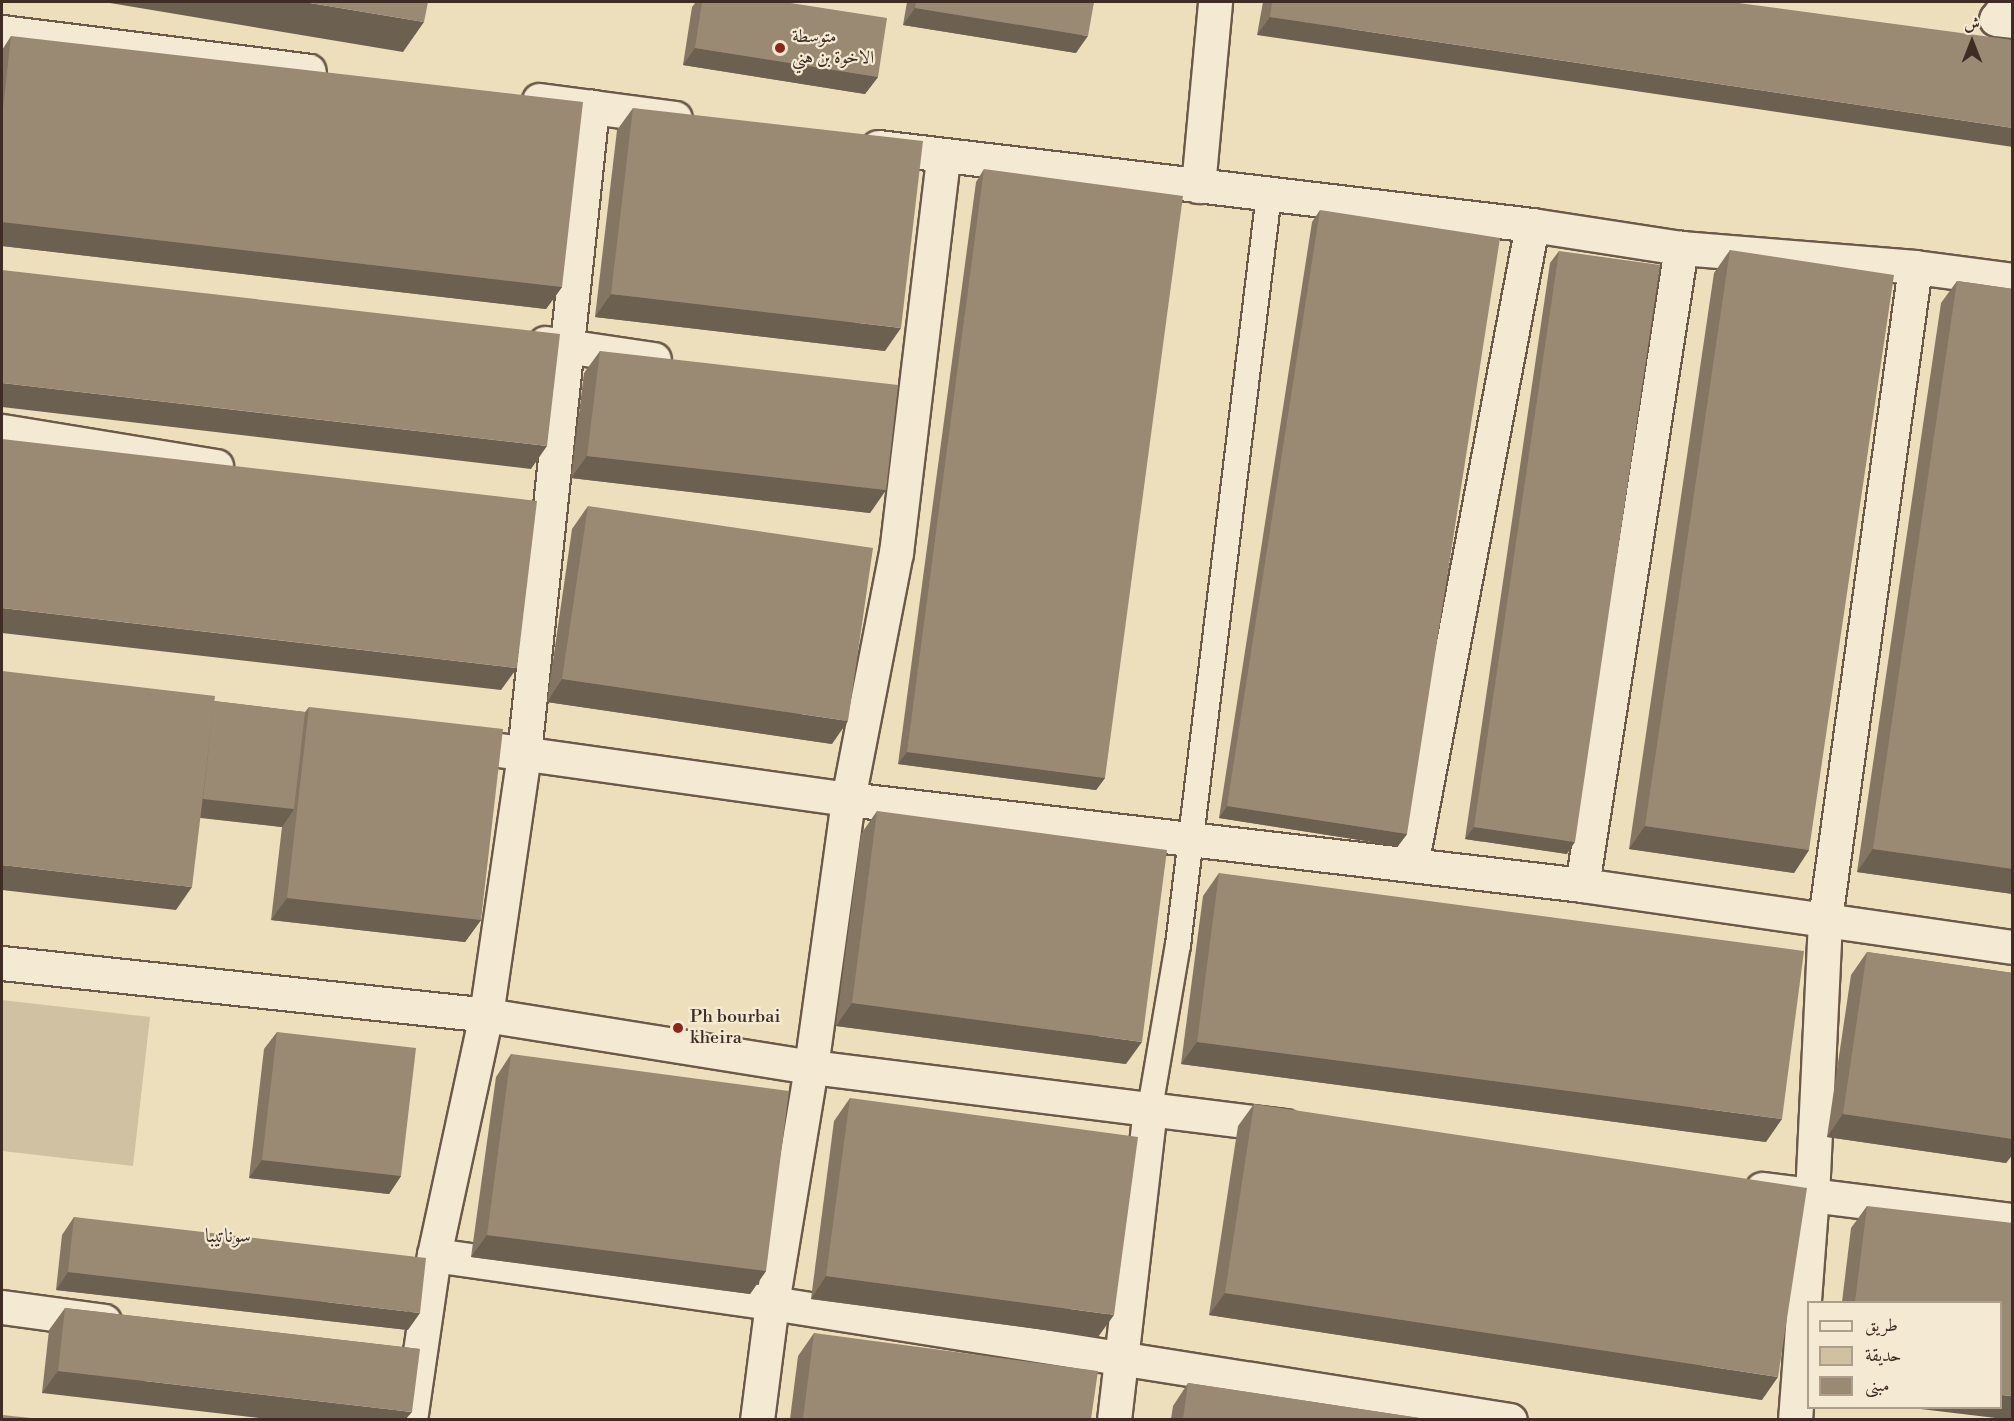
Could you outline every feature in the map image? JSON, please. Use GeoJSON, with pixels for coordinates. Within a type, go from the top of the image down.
{"type":"FeatureCollection","features":[{"type":"Feature","properties":{"kind":"street"},"geometry":{"type":"LineString","coordinates":[[1198,186],[1215,2]]}},
{"type":"Feature","properties":{"kind":"street"},"geometry":{"type":"LineString","coordinates":[[2008,2],[1996,19],[2013,21]]}},
{"type":"Feature","properties":{"kind":"street"},"geometry":{"type":"LineString","coordinates":[[2,32],[344,75]]}},
{"type":"Feature","properties":{"kind":"street"},"geometry":{"type":"LineString","coordinates":[[509,96],[709,123]]}},
{"type":"Feature","properties":{"kind":"street"},"geometry":{"type":"LineString","coordinates":[[411,1419],[434,1255],[486,1016],[524,753],[565,345],[592,106]]}},
{"type":"Feature","properties":{"kind":"street"},"geometry":{"type":"LineString","coordinates":[[849,143],[1532,225],[1681,248],[1915,267],[2013,280]]}},
{"type":"Feature","properties":{"kind":"street"},"geometry":{"type":"LineString","coordinates":[[757,1419],[772,1303],[811,1067],[848,799],[896,553],[943,156]]}},
{"type":"Feature","properties":{"kind":"street"},"geometry":{"type":"LineString","coordinates":[[1411,866],[1532,225]]}},
{"type":"Feature","properties":{"kind":"street"},"geometry":{"type":"LineString","coordinates":[[1582,885],[1681,248]]}},
{"type":"Feature","properties":{"kind":"street"},"geometry":{"type":"LineString","coordinates":[[1795,1419],[1812,1196],[1825,919],[1915,267]]}},
{"type":"Feature","properties":{"kind":"street"},"geometry":{"type":"LineString","coordinates":[[518,339],[682,363]]}},
{"type":"Feature","properties":{"kind":"street"},"geometry":{"type":"LineString","coordinates":[[880,394],[915,400]]}},
{"type":"Feature","properties":{"kind":"street"},"geometry":{"type":"LineString","coordinates":[[2,431],[246,470]]}},
{"type":"Feature","properties":{"kind":"street"},"geometry":{"type":"LineString","coordinates":[[513,513],[583,522]]}},
{"type":"Feature","properties":{"kind":"street"},"geometry":{"type":"LineString","coordinates":[[862,549],[896,553]]}},
{"type":"Feature","properties":{"kind":"street"},"geometry":{"type":"LineString","coordinates":[[429,740],[848,799],[1582,885],[2013,947]]}},
{"type":"Feature","properties":{"kind":"street"},"geometry":{"type":"LineString","coordinates":[[2,963],[486,1016],[811,1067],[1316,1130]]}},
{"type":"Feature","properties":{"kind":"street"},"geometry":{"type":"LineString","coordinates":[[1114,1419],[1150,1108]]}},
{"type":"Feature","properties":{"kind":"street"},"geometry":{"type":"LineString","coordinates":[[1729,1185],[2013,1220]]}},
{"type":"Feature","properties":{"kind":"street"},"geometry":{"type":"LineString","coordinates":[[434,1255],[772,1303],[1510,1419]]}},
{"type":"Feature","properties":{"kind":"street"},"geometry":{"type":"LineString","coordinates":[[2,1307],[129,1324]]}},
{"type":"Feature","properties":{"kind":"street"},"geometry":{"type":"LineString","coordinates":[[383,1358],[418,1362]]}},
{"type":"Feature","properties":{"kind":"lane"},"geometry":{"type":"LineString","coordinates":[[1150,1108],[1178,945],[1269,194]]}},
{"type":"Feature","properties":{"kind":"green space"},"geometry":{"type":"Polygon","coordinates":[[[2,1000],[150,1017],[133,1166],[2,1151],[2,1000]]]}},
{"type":"Feature","properties":{"kind":"building"},"geometry":{"type":"Polygon","coordinates":[[[304,2],[428,2],[424,22],[304,2]]]}},
{"type":"Feature","properties":{"kind":"building"},"geometry":{"type":"Polygon","coordinates":[[[702,2],[784,2],[887,18],[878,77],[695,48],[702,2]]]}},
{"type":"Feature","properties":{"kind":"building"},"geometry":{"type":"Polygon","coordinates":[[[916,2],[1094,2],[1088,36],[915,8],[916,2]]]}},
{"type":"Feature","properties":{"kind":"building"},"geometry":{"type":"Polygon","coordinates":[[[1272,2],[1731,2],[2013,40],[2013,128],[1270,17],[1272,2]]]}},
{"type":"Feature","properties":{"kind":"building"},"geometry":{"type":"Polygon","coordinates":[[[11,36],[583,102],[562,287],[2,222],[2,117],[11,36]]]}},
{"type":"Feature","properties":{"kind":"building"},"geometry":{"type":"Polygon","coordinates":[[[633,108],[923,141],[901,328],[611,294],[633,108]]]}},
{"type":"Feature","properties":{"kind":"building"},"geometry":{"type":"Polygon","coordinates":[[[984,169],[1183,196],[1105,778],[907,752],[984,169]]]}},
{"type":"Feature","properties":{"kind":"building"},"geometry":{"type":"Polygon","coordinates":[[[1320,210],[1500,238],[1407,834],[1227,806],[1320,210]]]}},
{"type":"Feature","properties":{"kind":"building"},"geometry":{"type":"Polygon","coordinates":[[[1730,250],[1894,275],[1809,850],[1645,826],[1730,250]]]}},
{"type":"Feature","properties":{"kind":"building"},"geometry":{"type":"Polygon","coordinates":[[[1559,251],[1660,265],[1575,842],[1474,827],[1559,251]]]}},
{"type":"Feature","properties":{"kind":"building"},"geometry":{"type":"Polygon","coordinates":[[[2,270],[560,334],[547,446],[2,383],[2,270]]]}},
{"type":"Feature","properties":{"kind":"building"},"geometry":{"type":"Polygon","coordinates":[[[1957,281],[2013,289],[2013,869],[1873,849],[1957,281]]]}},
{"type":"Feature","properties":{"kind":"building"},"geometry":{"type":"Polygon","coordinates":[[[600,351],[898,385],[886,490],[587,456],[600,351]]]}},
{"type":"Feature","properties":{"kind":"building"},"geometry":{"type":"Polygon","coordinates":[[[2,439],[537,501],[517,668],[2,608],[2,439]]]}},
{"type":"Feature","properties":{"kind":"building"},"geometry":{"type":"Polygon","coordinates":[[[588,506],[873,548],[848,721],[562,679],[588,506]]]}},
{"type":"Feature","properties":{"kind":"building"},"geometry":{"type":"Polygon","coordinates":[[[2,671],[215,696],[192,887],[2,865],[2,671]]]}},
{"type":"Feature","properties":{"kind":"building"},"geometry":{"type":"Polygon","coordinates":[[[214,701],[305,712],[294,809],[203,799],[214,701]]]}},
{"type":"Feature","properties":{"kind":"building"},"geometry":{"type":"Polygon","coordinates":[[[309,707],[503,729],[481,920],[287,898],[309,707]]]}},
{"type":"Feature","properties":{"kind":"building"},"geometry":{"type":"Polygon","coordinates":[[[877,811],[1167,850],[1142,1042],[852,1003],[877,811]]]}},
{"type":"Feature","properties":{"kind":"building"},"geometry":{"type":"Polygon","coordinates":[[[1219,873],[1804,951],[1782,1119],[1197,1042],[1219,873]]]}},
{"type":"Feature","properties":{"kind":"building"},"geometry":{"type":"Polygon","coordinates":[[[1867,952],[2013,973],[2013,1139],[1843,1114],[1867,952]]]}},
{"type":"Feature","properties":{"kind":"building"},"geometry":{"type":"Polygon","coordinates":[[[277,1032],[416,1048],[401,1176],[262,1160],[277,1032]]]}},
{"type":"Feature","properties":{"kind":"building"},"geometry":{"type":"Polygon","coordinates":[[[511,1054],[789,1091],[766,1271],[487,1235],[511,1054]]]}},
{"type":"Feature","properties":{"kind":"building"},"geometry":{"type":"Polygon","coordinates":[[[850,1098],[1138,1137],[1114,1315],[826,1276],[850,1098]]]}},
{"type":"Feature","properties":{"kind":"building"},"geometry":{"type":"Polygon","coordinates":[[[1254,1104],[1807,1188],[1778,1377],[1225,1293],[1254,1104]]]}},
{"type":"Feature","properties":{"kind":"building"},"geometry":{"type":"Polygon","coordinates":[[[1867,1206],[2013,1223],[2013,1396],[2002,1395],[2002,1301],[1855,1301],[1867,1206]]]}},
{"type":"Feature","properties":{"kind":"building"},"geometry":{"type":"Polygon","coordinates":[[[74,1217],[426,1258],[420,1313],[68,1272],[74,1217]]]}},
{"type":"Feature","properties":{"kind":"building"},"geometry":{"type":"Polygon","coordinates":[[[65,1308],[420,1349],[412,1412],[58,1371],[65,1308]]]}},
{"type":"Feature","properties":{"kind":"building"},"geometry":{"type":"Polygon","coordinates":[[[814,1333],[1098,1371],[1091,1419],[803,1419],[814,1333]]]}},
{"type":"Feature","properties":{"kind":"building"},"geometry":{"type":"Polygon","coordinates":[[[1188,1383],[1426,1419],[1183,1419],[1188,1383]]]}},
{"type":"Feature","properties":{"kind":"building"},"geometry":{"type":"Polygon","coordinates":[[[2,1415],[40,1419],[2,1419],[2,1415]]]}},
{"type":"Feature","properties":{"kind":"place","name":"متوسطة الاخوة بن هني"},"geometry":{"type":"Point","coordinates":[780,48]}},
{"type":"Feature","properties":{"kind":"place","name":"Ph bourbai kheira"},"geometry":{"type":"Point","coordinates":[678,1028]}},
{"type":"Feature","properties":{"kind":"district","name":"سوناتيبا"},"geometry":{"type":"Point","coordinates":[228,1236]}}]}
